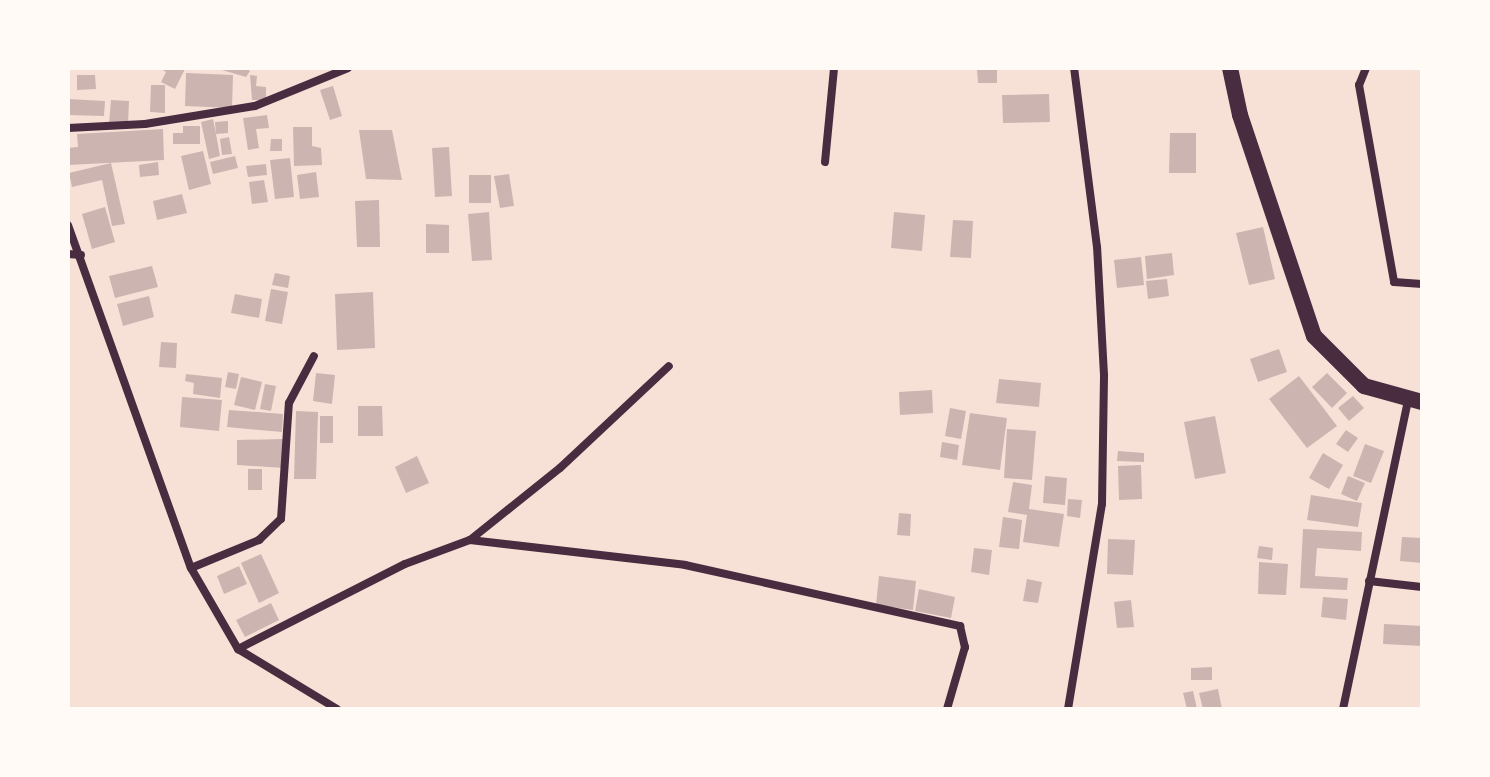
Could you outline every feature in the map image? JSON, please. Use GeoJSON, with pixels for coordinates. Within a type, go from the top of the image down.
{"type":"FeatureCollection","features":[{"type":"Feature","properties":{"kind":"main road"},"geometry":{"type":"LineString","coordinates":[[1230,68],[1240,115],[1314,336],[1364,386],[1415,401]]}},
{"type":"Feature","properties":{"kind":"street"},"geometry":{"type":"LineString","coordinates":[[68,128],[145,124],[255,106],[348,68]]}},
{"type":"Feature","properties":{"kind":"street"},"geometry":{"type":"LineString","coordinates":[[825,162],[834,68]]}},
{"type":"Feature","properties":{"kind":"street"},"geometry":{"type":"LineString","coordinates":[[1068,709],[1102,504],[1104,375],[1097,247],[1074,68]]}},
{"type":"Feature","properties":{"kind":"street"},"geometry":{"type":"LineString","coordinates":[[1366,68],[1359,85],[1394,282],[1422,284]]}},
{"type":"Feature","properties":{"kind":"street"},"geometry":{"type":"LineString","coordinates":[[68,225],[191,568],[238,649],[337,709]]}},
{"type":"Feature","properties":{"kind":"street"},"geometry":{"type":"LineString","coordinates":[[68,254],[81,255]]}},
{"type":"Feature","properties":{"kind":"street"},"geometry":{"type":"LineString","coordinates":[[191,568],[259,540],[281,519],[289,403],[314,356]]}},
{"type":"Feature","properties":{"kind":"street"},"geometry":{"type":"LineString","coordinates":[[238,649],[405,564],[470,540],[560,468],[669,366]]}},
{"type":"Feature","properties":{"kind":"street"},"geometry":{"type":"LineString","coordinates":[[1343,709],[1369,581],[1415,401]]}},
{"type":"Feature","properties":{"kind":"street"},"geometry":{"type":"LineString","coordinates":[[470,540],[685,565],[960,626],[965,647],[947,709]]}},
{"type":"Feature","properties":{"kind":"street"},"geometry":{"type":"LineString","coordinates":[[1369,581],[1422,587]]}},
{"type":"Feature","properties":{"kind":"building"},"geometry":{"type":"Polygon","coordinates":[[[159,68],[185,69],[175,89],[161,82],[166,72],[159,68]]]}},
{"type":"Feature","properties":{"kind":"building"},"geometry":{"type":"Polygon","coordinates":[[[215,68],[246,68],[250,71],[246,77],[215,68]]]}},
{"type":"Feature","properties":{"kind":"building"},"geometry":{"type":"Polygon","coordinates":[[[977,68],[997,68],[997,83],[978,83],[977,68]]]}},
{"type":"Feature","properties":{"kind":"building"},"geometry":{"type":"Polygon","coordinates":[[[186,73],[233,75],[232,108],[185,106],[186,73]]]}},
{"type":"Feature","properties":{"kind":"building"},"geometry":{"type":"Polygon","coordinates":[[[77,75],[95,75],[96,89],[77,90],[77,75]]]}},
{"type":"Feature","properties":{"kind":"building"},"geometry":{"type":"Polygon","coordinates":[[[250,75],[257,76],[256,86],[266,87],[266,100],[252,100],[250,75]]]}},
{"type":"Feature","properties":{"kind":"building"},"geometry":{"type":"Polygon","coordinates":[[[151,85],[165,85],[165,113],[150,112],[151,85]]]}},
{"type":"Feature","properties":{"kind":"building"},"geometry":{"type":"Polygon","coordinates":[[[333,86],[342,116],[330,120],[320,90],[333,86]]]}},
{"type":"Feature","properties":{"kind":"building"},"geometry":{"type":"Polygon","coordinates":[[[1049,94],[1050,122],[1003,123],[1002,95],[1049,94]]]}},
{"type":"Feature","properties":{"kind":"building"},"geometry":{"type":"Polygon","coordinates":[[[68,99],[105,101],[104,116],[68,115],[68,99]]]}},
{"type":"Feature","properties":{"kind":"building"},"geometry":{"type":"Polygon","coordinates":[[[111,100],[129,101],[128,124],[109,124],[111,100]]]}},
{"type":"Feature","properties":{"kind":"building"},"geometry":{"type":"Polygon","coordinates":[[[267,115],[269,128],[256,129],[259,148],[248,150],[243,118],[267,115]]]}},
{"type":"Feature","properties":{"kind":"building"},"geometry":{"type":"Polygon","coordinates":[[[213,119],[220,156],[209,159],[201,122],[213,119]]]}},
{"type":"Feature","properties":{"kind":"building"},"geometry":{"type":"Polygon","coordinates":[[[228,121],[228,133],[216,134],[215,122],[228,121]]]}},
{"type":"Feature","properties":{"kind":"building"},"geometry":{"type":"Polygon","coordinates":[[[183,126],[200,126],[200,144],[173,144],[173,133],[183,133],[183,126]]]}},
{"type":"Feature","properties":{"kind":"building"},"geometry":{"type":"Polygon","coordinates":[[[293,127],[312,127],[312,146],[321,148],[322,165],[294,166],[293,127]]]}},
{"type":"Feature","properties":{"kind":"building"},"geometry":{"type":"Polygon","coordinates":[[[163,129],[164,160],[68,165],[68,148],[78,147],[77,134],[163,129]]]}},
{"type":"Feature","properties":{"kind":"building"},"geometry":{"type":"Polygon","coordinates":[[[359,130],[392,130],[402,180],[366,179],[359,130]]]}},
{"type":"Feature","properties":{"kind":"building"},"geometry":{"type":"Polygon","coordinates":[[[1170,133],[1196,133],[1196,173],[1169,173],[1170,133]]]}},
{"type":"Feature","properties":{"kind":"building"},"geometry":{"type":"Polygon","coordinates":[[[229,137],[232,154],[222,155],[220,139],[229,137]]]}},
{"type":"Feature","properties":{"kind":"building"},"geometry":{"type":"Polygon","coordinates":[[[271,139],[282,139],[282,151],[270,151],[271,139]]]}},
{"type":"Feature","properties":{"kind":"building"},"geometry":{"type":"Polygon","coordinates":[[[449,147],[452,196],[435,197],[432,148],[449,147]]]}},
{"type":"Feature","properties":{"kind":"building"},"geometry":{"type":"Polygon","coordinates":[[[203,151],[211,184],[189,190],[181,156],[203,151]]]}},
{"type":"Feature","properties":{"kind":"building"},"geometry":{"type":"Polygon","coordinates":[[[235,156],[238,168],[213,174],[210,162],[235,156]]]}},
{"type":"Feature","properties":{"kind":"building"},"geometry":{"type":"Polygon","coordinates":[[[290,158],[294,197],[275,199],[270,160],[290,158]]]}},
{"type":"Feature","properties":{"kind":"building"},"geometry":{"type":"Polygon","coordinates":[[[158,162],[159,175],[140,177],[139,165],[158,162]]]}},
{"type":"Feature","properties":{"kind":"building"},"geometry":{"type":"Polygon","coordinates":[[[111,163],[125,224],[112,226],[102,180],[72,187],[69,173],[111,163]]]}},
{"type":"Feature","properties":{"kind":"building"},"geometry":{"type":"Polygon","coordinates":[[[266,164],[267,175],[248,177],[246,166],[266,164]]]}},
{"type":"Feature","properties":{"kind":"building"},"geometry":{"type":"Polygon","coordinates":[[[316,172],[319,197],[300,199],[297,175],[316,172]]]}},
{"type":"Feature","properties":{"kind":"building"},"geometry":{"type":"Polygon","coordinates":[[[509,174],[514,206],[500,208],[494,176],[509,174]]]}},
{"type":"Feature","properties":{"kind":"building"},"geometry":{"type":"Polygon","coordinates":[[[469,175],[491,175],[491,203],[469,203],[469,175]]]}},
{"type":"Feature","properties":{"kind":"building"},"geometry":{"type":"Polygon","coordinates":[[[264,180],[268,202],[252,204],[249,182],[264,180]]]}},
{"type":"Feature","properties":{"kind":"building"},"geometry":{"type":"Polygon","coordinates":[[[182,194],[187,213],[157,220],[153,201],[182,194]]]}},
{"type":"Feature","properties":{"kind":"building"},"geometry":{"type":"Polygon","coordinates":[[[379,200],[380,247],[357,247],[355,201],[379,200]]]}},
{"type":"Feature","properties":{"kind":"building"},"geometry":{"type":"Polygon","coordinates":[[[105,207],[115,242],[92,249],[82,214],[105,207]]]}},
{"type":"Feature","properties":{"kind":"building"},"geometry":{"type":"Polygon","coordinates":[[[489,212],[492,260],[472,261],[468,214],[489,212]]]}},
{"type":"Feature","properties":{"kind":"building"},"geometry":{"type":"Polygon","coordinates":[[[894,212],[925,215],[922,251],[891,248],[894,212]]]}},
{"type":"Feature","properties":{"kind":"building"},"geometry":{"type":"Polygon","coordinates":[[[953,220],[973,221],[971,258],[950,257],[953,220]]]}},
{"type":"Feature","properties":{"kind":"building"},"geometry":{"type":"Polygon","coordinates":[[[426,224],[449,225],[449,253],[426,253],[426,224]]]}},
{"type":"Feature","properties":{"kind":"building"},"geometry":{"type":"Polygon","coordinates":[[[1263,227],[1275,279],[1249,285],[1236,233],[1263,227]]]}},
{"type":"Feature","properties":{"kind":"building"},"geometry":{"type":"Polygon","coordinates":[[[1172,253],[1174,275],[1147,279],[1145,256],[1172,253]]]}},
{"type":"Feature","properties":{"kind":"building"},"geometry":{"type":"Polygon","coordinates":[[[1141,257],[1144,285],[1117,288],[1114,260],[1141,257]]]}},
{"type":"Feature","properties":{"kind":"building"},"geometry":{"type":"Polygon","coordinates":[[[152,266],[158,287],[115,298],[109,276],[152,266]]]}},
{"type":"Feature","properties":{"kind":"building"},"geometry":{"type":"Polygon","coordinates":[[[275,273],[290,276],[288,288],[272,285],[275,273]]]}},
{"type":"Feature","properties":{"kind":"building"},"geometry":{"type":"Polygon","coordinates":[[[1167,279],[1169,296],[1148,299],[1146,281],[1167,279]]]}},
{"type":"Feature","properties":{"kind":"building"},"geometry":{"type":"Polygon","coordinates":[[[271,289],[288,292],[282,324],[265,321],[271,289]]]}},
{"type":"Feature","properties":{"kind":"building"},"geometry":{"type":"Polygon","coordinates":[[[373,292],[375,348],[337,350],[335,294],[373,292]]]}},
{"type":"Feature","properties":{"kind":"building"},"geometry":{"type":"Polygon","coordinates":[[[235,294],[262,299],[259,318],[231,313],[235,294]]]}},
{"type":"Feature","properties":{"kind":"building"},"geometry":{"type":"Polygon","coordinates":[[[149,296],[154,317],[123,326],[117,304],[149,296]]]}},
{"type":"Feature","properties":{"kind":"building"},"geometry":{"type":"Polygon","coordinates":[[[161,342],[177,343],[176,368],[159,367],[161,342]]]}},
{"type":"Feature","properties":{"kind":"building"},"geometry":{"type":"Polygon","coordinates":[[[1279,349],[1287,372],[1258,382],[1250,359],[1279,349]]]}},
{"type":"Feature","properties":{"kind":"building"},"geometry":{"type":"Polygon","coordinates":[[[228,372],[239,374],[236,389],[225,387],[228,372]]]}},
{"type":"Feature","properties":{"kind":"building"},"geometry":{"type":"Polygon","coordinates":[[[316,373],[335,375],[332,404],[313,401],[316,373]]]}},
{"type":"Feature","properties":{"kind":"building"},"geometry":{"type":"Polygon","coordinates":[[[1327,373],[1347,393],[1332,408],[1312,387],[1327,373]]]}},
{"type":"Feature","properties":{"kind":"building"},"geometry":{"type":"Polygon","coordinates":[[[186,374],[222,378],[220,398],[193,394],[194,383],[185,381],[186,374]]]}},
{"type":"Feature","properties":{"kind":"building"},"geometry":{"type":"Polygon","coordinates":[[[1299,376],[1337,426],[1307,448],[1269,399],[1299,376]]]}},
{"type":"Feature","properties":{"kind":"building"},"geometry":{"type":"Polygon","coordinates":[[[241,377],[262,382],[255,410],[234,405],[241,377]]]}},
{"type":"Feature","properties":{"kind":"building"},"geometry":{"type":"Polygon","coordinates":[[[999,379],[1041,383],[1039,407],[996,403],[999,379]]]}},
{"type":"Feature","properties":{"kind":"building"},"geometry":{"type":"Polygon","coordinates":[[[265,384],[276,386],[271,411],[260,409],[265,384]]]}},
{"type":"Feature","properties":{"kind":"building"},"geometry":{"type":"Polygon","coordinates":[[[932,390],[933,413],[900,415],[899,392],[932,390]]]}},
{"type":"Feature","properties":{"kind":"building"},"geometry":{"type":"Polygon","coordinates":[[[1353,396],[1364,408],[1349,421],[1338,408],[1353,396]]]}},
{"type":"Feature","properties":{"kind":"building"},"geometry":{"type":"Polygon","coordinates":[[[182,397],[222,400],[219,431],[180,427],[182,397]]]}},
{"type":"Feature","properties":{"kind":"building"},"geometry":{"type":"Polygon","coordinates":[[[358,406],[382,406],[383,436],[358,436],[358,406]]]}},
{"type":"Feature","properties":{"kind":"building"},"geometry":{"type":"Polygon","coordinates":[[[950,408],[966,411],[961,439],[945,436],[950,408]]]}},
{"type":"Feature","properties":{"kind":"building"},"geometry":{"type":"Polygon","coordinates":[[[229,410],[283,414],[282,432],[227,427],[229,410]]]}},
{"type":"Feature","properties":{"kind":"building"},"geometry":{"type":"Polygon","coordinates":[[[296,411],[318,412],[316,479],[294,479],[296,411]]]}},
{"type":"Feature","properties":{"kind":"building"},"geometry":{"type":"Polygon","coordinates":[[[970,413],[1007,418],[1000,470],[962,465],[970,413]]]}},
{"type":"Feature","properties":{"kind":"building"},"geometry":{"type":"Polygon","coordinates":[[[320,416],[333,416],[333,443],[320,443],[320,416]]]}},
{"type":"Feature","properties":{"kind":"building"},"geometry":{"type":"Polygon","coordinates":[[[1215,416],[1226,473],[1195,479],[1184,422],[1215,416]]]}},
{"type":"Feature","properties":{"kind":"building"},"geometry":{"type":"Polygon","coordinates":[[[1007,429],[1036,431],[1032,480],[1004,478],[1007,429]]]}},
{"type":"Feature","properties":{"kind":"building"},"geometry":{"type":"Polygon","coordinates":[[[1346,430],[1358,438],[1348,452],[1336,444],[1346,430]]]}},
{"type":"Feature","properties":{"kind":"building"},"geometry":{"type":"Polygon","coordinates":[[[283,439],[283,468],[237,465],[237,440],[283,439]]]}},
{"type":"Feature","properties":{"kind":"building"},"geometry":{"type":"Polygon","coordinates":[[[942,442],[959,445],[957,460],[940,457],[942,442]]]}},
{"type":"Feature","properties":{"kind":"building"},"geometry":{"type":"Polygon","coordinates":[[[1365,444],[1384,451],[1371,483],[1353,476],[1365,444]]]}},
{"type":"Feature","properties":{"kind":"building"},"geometry":{"type":"Polygon","coordinates":[[[1118,451],[1144,453],[1144,462],[1117,461],[1118,451]]]}},
{"type":"Feature","properties":{"kind":"building"},"geometry":{"type":"Polygon","coordinates":[[[1323,453],[1343,465],[1329,489],[1309,478],[1323,453]]]}},
{"type":"Feature","properties":{"kind":"building"},"geometry":{"type":"Polygon","coordinates":[[[417,456],[429,483],[406,493],[395,467],[417,456]]]}},
{"type":"Feature","properties":{"kind":"building"},"geometry":{"type":"Polygon","coordinates":[[[1141,465],[1142,499],[1119,500],[1118,466],[1141,465]]]}},
{"type":"Feature","properties":{"kind":"building"},"geometry":{"type":"Polygon","coordinates":[[[248,469],[262,469],[262,490],[248,490],[248,469]]]}},
{"type":"Feature","properties":{"kind":"building"},"geometry":{"type":"Polygon","coordinates":[[[1045,476],[1067,478],[1065,505],[1043,503],[1045,476]]]}},
{"type":"Feature","properties":{"kind":"building"},"geometry":{"type":"Polygon","coordinates":[[[1348,476],[1365,483],[1357,501],[1341,494],[1348,476]]]}},
{"type":"Feature","properties":{"kind":"building"},"geometry":{"type":"Polygon","coordinates":[[[1013,482],[1032,485],[1029,509],[1064,514],[1059,547],[1023,542],[1027,515],[1008,512],[1013,482]]]}},
{"type":"Feature","properties":{"kind":"building"},"geometry":{"type":"Polygon","coordinates":[[[1311,495],[1362,503],[1358,527],[1307,520],[1311,495]]]}},
{"type":"Feature","properties":{"kind":"building"},"geometry":{"type":"Polygon","coordinates":[[[1068,499],[1082,500],[1080,518],[1067,516],[1068,499]]]}},
{"type":"Feature","properties":{"kind":"building"},"geometry":{"type":"Polygon","coordinates":[[[899,513],[911,514],[910,536],[897,535],[899,513]]]}},
{"type":"Feature","properties":{"kind":"building"},"geometry":{"type":"Polygon","coordinates":[[[1003,517],[1022,520],[1019,549],[999,547],[1003,517]]]}},
{"type":"Feature","properties":{"kind":"building"},"geometry":{"type":"Polygon","coordinates":[[[1303,529],[1362,532],[1361,551],[1317,548],[1315,576],[1348,578],[1347,590],[1300,588],[1303,529]]]}},
{"type":"Feature","properties":{"kind":"building"},"geometry":{"type":"Polygon","coordinates":[[[1402,537],[1422,538],[1422,563],[1400,561],[1402,537]]]}},
{"type":"Feature","properties":{"kind":"building"},"geometry":{"type":"Polygon","coordinates":[[[1108,539],[1135,540],[1133,575],[1107,574],[1108,539]]]}},
{"type":"Feature","properties":{"kind":"building"},"geometry":{"type":"Polygon","coordinates":[[[1259,546],[1273,548],[1272,560],[1257,558],[1259,546]]]}},
{"type":"Feature","properties":{"kind":"building"},"geometry":{"type":"Polygon","coordinates":[[[974,548],[992,550],[989,575],[971,572],[974,548]]]}},
{"type":"Feature","properties":{"kind":"building"},"geometry":{"type":"Polygon","coordinates":[[[261,554],[279,593],[259,603],[241,563],[261,554]]]}},
{"type":"Feature","properties":{"kind":"building"},"geometry":{"type":"Polygon","coordinates":[[[1259,562],[1288,564],[1286,595],[1258,594],[1259,562]]]}},
{"type":"Feature","properties":{"kind":"building"},"geometry":{"type":"Polygon","coordinates":[[[239,566],[247,584],[224,594],[217,576],[239,566]]]}},
{"type":"Feature","properties":{"kind":"building"},"geometry":{"type":"Polygon","coordinates":[[[879,576],[916,581],[913,610],[876,605],[879,576]]]}},
{"type":"Feature","properties":{"kind":"building"},"geometry":{"type":"Polygon","coordinates":[[[1027,579],[1042,582],[1038,603],[1023,601],[1027,579]]]}},
{"type":"Feature","properties":{"kind":"building"},"geometry":{"type":"Polygon","coordinates":[[[919,589],[955,597],[951,618],[915,611],[919,589]]]}},
{"type":"Feature","properties":{"kind":"building"},"geometry":{"type":"Polygon","coordinates":[[[1323,597],[1348,599],[1346,620],[1321,617],[1323,597]]]}},
{"type":"Feature","properties":{"kind":"building"},"geometry":{"type":"Polygon","coordinates":[[[1131,600],[1134,627],[1117,628],[1114,602],[1131,600]]]}},
{"type":"Feature","properties":{"kind":"building"},"geometry":{"type":"Polygon","coordinates":[[[271,603],[279,620],[245,637],[236,620],[271,603]]]}},
{"type":"Feature","properties":{"kind":"building"},"geometry":{"type":"Polygon","coordinates":[[[1384,624],[1422,626],[1422,646],[1383,644],[1384,624]]]}},
{"type":"Feature","properties":{"kind":"building"},"geometry":{"type":"Polygon","coordinates":[[[1212,667],[1212,680],[1191,680],[1191,668],[1212,667]]]}},
{"type":"Feature","properties":{"kind":"building"},"geometry":{"type":"Polygon","coordinates":[[[1218,689],[1222,709],[1203,709],[1199,693],[1218,689]]]}},
{"type":"Feature","properties":{"kind":"building"},"geometry":{"type":"Polygon","coordinates":[[[1193,691],[1197,709],[1187,709],[1183,693],[1193,691]]]}}]}
